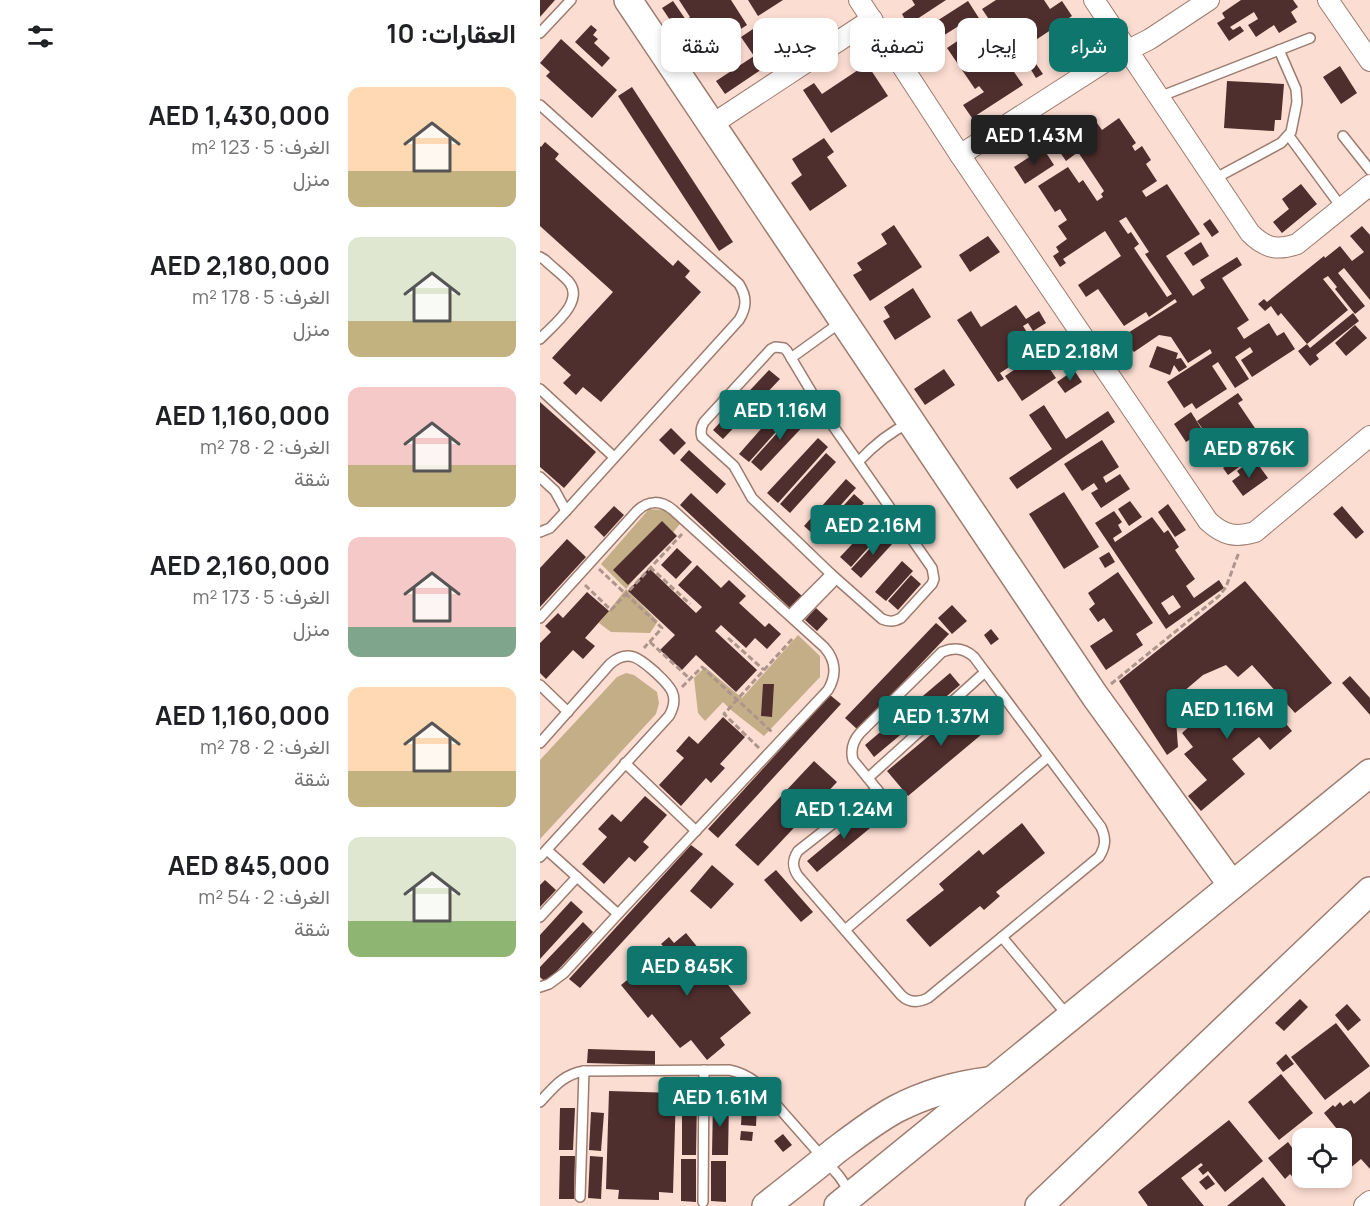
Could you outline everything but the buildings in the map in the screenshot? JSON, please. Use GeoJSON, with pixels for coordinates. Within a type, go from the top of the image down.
{"type":"FeatureCollection","features":[{"type":"Feature","properties":{"kind":"street"},"geometry":{"type":"LineString","coordinates":[[628,0],[1095,696],[1232,885]]}},
{"type":"Feature","properties":{"kind":"street"},"geometry":{"type":"LineString","coordinates":[[859,0],[871,18]]}},
{"type":"Feature","properties":{"kind":"street"},"geometry":{"type":"LineString","coordinates":[[1094,0],[1106,18]]}},
{"type":"Feature","properties":{"kind":"street"},"geometry":{"type":"LineString","coordinates":[[1128,50],[1150,39],[1209,0]]}},
{"type":"Feature","properties":{"kind":"street"},"geometry":{"type":"LineString","coordinates":[[1328,0],[1370,61]]}},
{"type":"Feature","properties":{"kind":"street"},"geometry":{"type":"LineString","coordinates":[[711,125],[850,33]]}},
{"type":"Feature","properties":{"kind":"street"},"geometry":{"type":"LineString","coordinates":[[1128,51],[1250,233],[1266,246],[1287,248],[1298,244],[1370,185]]}},
{"type":"Feature","properties":{"kind":"street"},"geometry":{"type":"LineString","coordinates":[[906,72],[960,155],[1208,521],[1215,528],[1235,535],[1256,532],[1370,436]]}},
{"type":"Feature","properties":{"kind":"street"},"geometry":{"type":"LineString","coordinates":[[960,155],[1089,72]]}},
{"type":"Feature","properties":{"kind":"street"},"geometry":{"type":"LineString","coordinates":[[766,1206],[843,1185],[993,1080],[1370,773]]}},
{"type":"Feature","properties":{"kind":"street"},"geometry":{"type":"LineString","coordinates":[[1039,1206],[1370,891]]}},
{"type":"Feature","properties":{"kind":"street"},"geometry":{"type":"LineString","coordinates":[[843,1185],[874,1123],[919,1098],[943,1090],[993,1080]]}},
{"type":"Feature","properties":{"kind":"street"},"geometry":{"type":"LineString","coordinates":[[1364,1206],[1370,1201]]}},
{"type":"Feature","properties":{"kind":"lane"},"geometry":{"type":"LineString","coordinates":[[540,33],[571,0]]}},
{"type":"Feature","properties":{"kind":"lane"},"geometry":{"type":"LineString","coordinates":[[1159,97],[1310,38]]}},
{"type":"Feature","properties":{"kind":"lane"},"geometry":{"type":"LineString","coordinates":[[1214,179],[1281,143],[1289,136],[1293,127],[1297,95],[1279,50]]}},
{"type":"Feature","properties":{"kind":"lane"},"geometry":{"type":"LineString","coordinates":[[540,105],[739,284],[745,298],[745,306],[739,320],[566,511],[550,528],[540,532]]}},
{"type":"Feature","properties":{"kind":"lane"},"geometry":{"type":"LineString","coordinates":[[1289,136],[1342,208]]}},
{"type":"Feature","properties":{"kind":"lane"},"geometry":{"type":"LineString","coordinates":[[1344,136],[1370,170]]}},
{"type":"Feature","properties":{"kind":"lane"},"geometry":{"type":"LineString","coordinates":[[540,257],[570,283],[573,299],[568,309],[540,339]]}},
{"type":"Feature","properties":{"kind":"lane"},"geometry":{"type":"LineString","coordinates":[[791,358],[843,321]]}},
{"type":"Feature","properties":{"kind":"lane"},"geometry":{"type":"LineString","coordinates":[[780,347],[784,348],[791,358],[824,413],[859,461],[932,568],[934,579],[929,589],[901,618],[893,621],[882,619],[752,498],[734,466],[706,441],[701,432],[704,422],[771,349],[780,347]]}},
{"type":"Feature","properties":{"kind":"lane"},"geometry":{"type":"LineString","coordinates":[[540,389],[614,457]]}},
{"type":"Feature","properties":{"kind":"lane"},"geometry":{"type":"LineString","coordinates":[[859,461],[878,442],[912,422]]}},
{"type":"Feature","properties":{"kind":"lane"},"geometry":{"type":"LineString","coordinates":[[540,477],[555,491],[566,511]]}},
{"type":"Feature","properties":{"kind":"lane"},"geometry":{"type":"LineString","coordinates":[[540,618],[637,511],[648,503],[661,503],[668,505],[796,620],[830,653],[835,668],[828,690],[564,974],[540,987]]}},
{"type":"Feature","properties":{"kind":"lane"},"geometry":{"type":"LineString","coordinates":[[796,620],[834,576]]}},
{"type":"Feature","properties":{"kind":"lane"},"geometry":{"type":"LineString","coordinates":[[877,789],[798,851],[793,861],[798,876],[901,995],[905,999],[916,1002],[928,998],[1099,857],[1106,842],[1101,827],[985,672],[969,652],[955,648],[942,652],[856,737],[851,749],[853,760],[868,778],[877,789],[898,815]]}},
{"type":"Feature","properties":{"kind":"lane"},"geometry":{"type":"LineString","coordinates":[[540,743],[615,661],[625,656],[636,657],[640,660],[667,683],[674,696],[669,716],[544,854],[577,877],[618,914]]}},
{"type":"Feature","properties":{"kind":"lane"},"geometry":{"type":"LineString","coordinates":[[868,778],[985,672]]}},
{"type":"Feature","properties":{"kind":"lane"},"geometry":{"type":"LineString","coordinates":[[540,685],[568,712]]}},
{"type":"Feature","properties":{"kind":"lane"},"geometry":{"type":"LineString","coordinates":[[845,930],[1048,757]]}},
{"type":"Feature","properties":{"kind":"lane"},"geometry":{"type":"LineString","coordinates":[[625,764],[696,831]]}},
{"type":"Feature","properties":{"kind":"lane"},"geometry":{"type":"LineString","coordinates":[[540,917],[577,877]]}},
{"type":"Feature","properties":{"kind":"lane"},"geometry":{"type":"LineString","coordinates":[[1002,937],[1070,1018]]}},
{"type":"Feature","properties":{"kind":"lane"},"geometry":{"type":"LineString","coordinates":[[703,1202],[704,1070]]}},
{"type":"Feature","properties":{"kind":"lane"},"geometry":{"type":"LineString","coordinates":[[540,1102],[567,1075],[584,1071],[729,1070],[739,1072],[758,1083],[843,1185]]}},
{"type":"Feature","properties":{"kind":"lane"},"geometry":{"type":"LineString","coordinates":[[580,1197],[584,1071]]}},
{"type":"Feature","properties":{"kind":"path"},"geometry":{"type":"LineString","coordinates":[[577,578],[611,610],[690,525]]}},
{"type":"Feature","properties":{"kind":"path"},"geometry":{"type":"LineString","coordinates":[[1095,696],[1219,596],[1226,587],[1245,535]]}},
{"type":"Feature","properties":{"kind":"path"},"geometry":{"type":"LineString","coordinates":[[591,562],[662,628],[636,657]]}},
{"type":"Feature","properties":{"kind":"path"},"geometry":{"type":"LineString","coordinates":[[650,567],[690,604]]}},
{"type":"Feature","properties":{"kind":"path"},"geometry":{"type":"LineString","coordinates":[[767,755],[724,714],[764,670],[796,620]]}},
{"type":"Feature","properties":{"kind":"path"},"geometry":{"type":"LineString","coordinates":[[728,638],[764,670]]}},
{"type":"Feature","properties":{"kind":"path"},"geometry":{"type":"LineString","coordinates":[[650,642],[690,679]]}},
{"type":"Feature","properties":{"kind":"path"},"geometry":{"type":"LineString","coordinates":[[674,696],[702,667],[781,740]]}},
{"type":"Feature","properties":{"kind":"shaded area"},"geometry":{"type":"Polygon","coordinates":[[[649,509],[665,510],[680,524],[626,589],[601,564],[649,509]]]}},
{"type":"Feature","properties":{"kind":"shaded area"},"geometry":{"type":"Polygon","coordinates":[[[626,589],[658,621],[650,633],[611,632],[599,623],[626,589]]]}},
{"type":"Feature","properties":{"kind":"shaded area"},"geometry":{"type":"Polygon","coordinates":[[[798,635],[820,656],[820,677],[764,736],[723,702],[705,721],[698,713],[694,678],[705,667],[742,698],[798,635]]]}},
{"type":"Feature","properties":{"kind":"shaded area"},"geometry":{"type":"Polygon","coordinates":[[[626,673],[634,675],[657,692],[659,703],[656,714],[540,839],[540,760],[617,677],[626,673]]]}}]}
